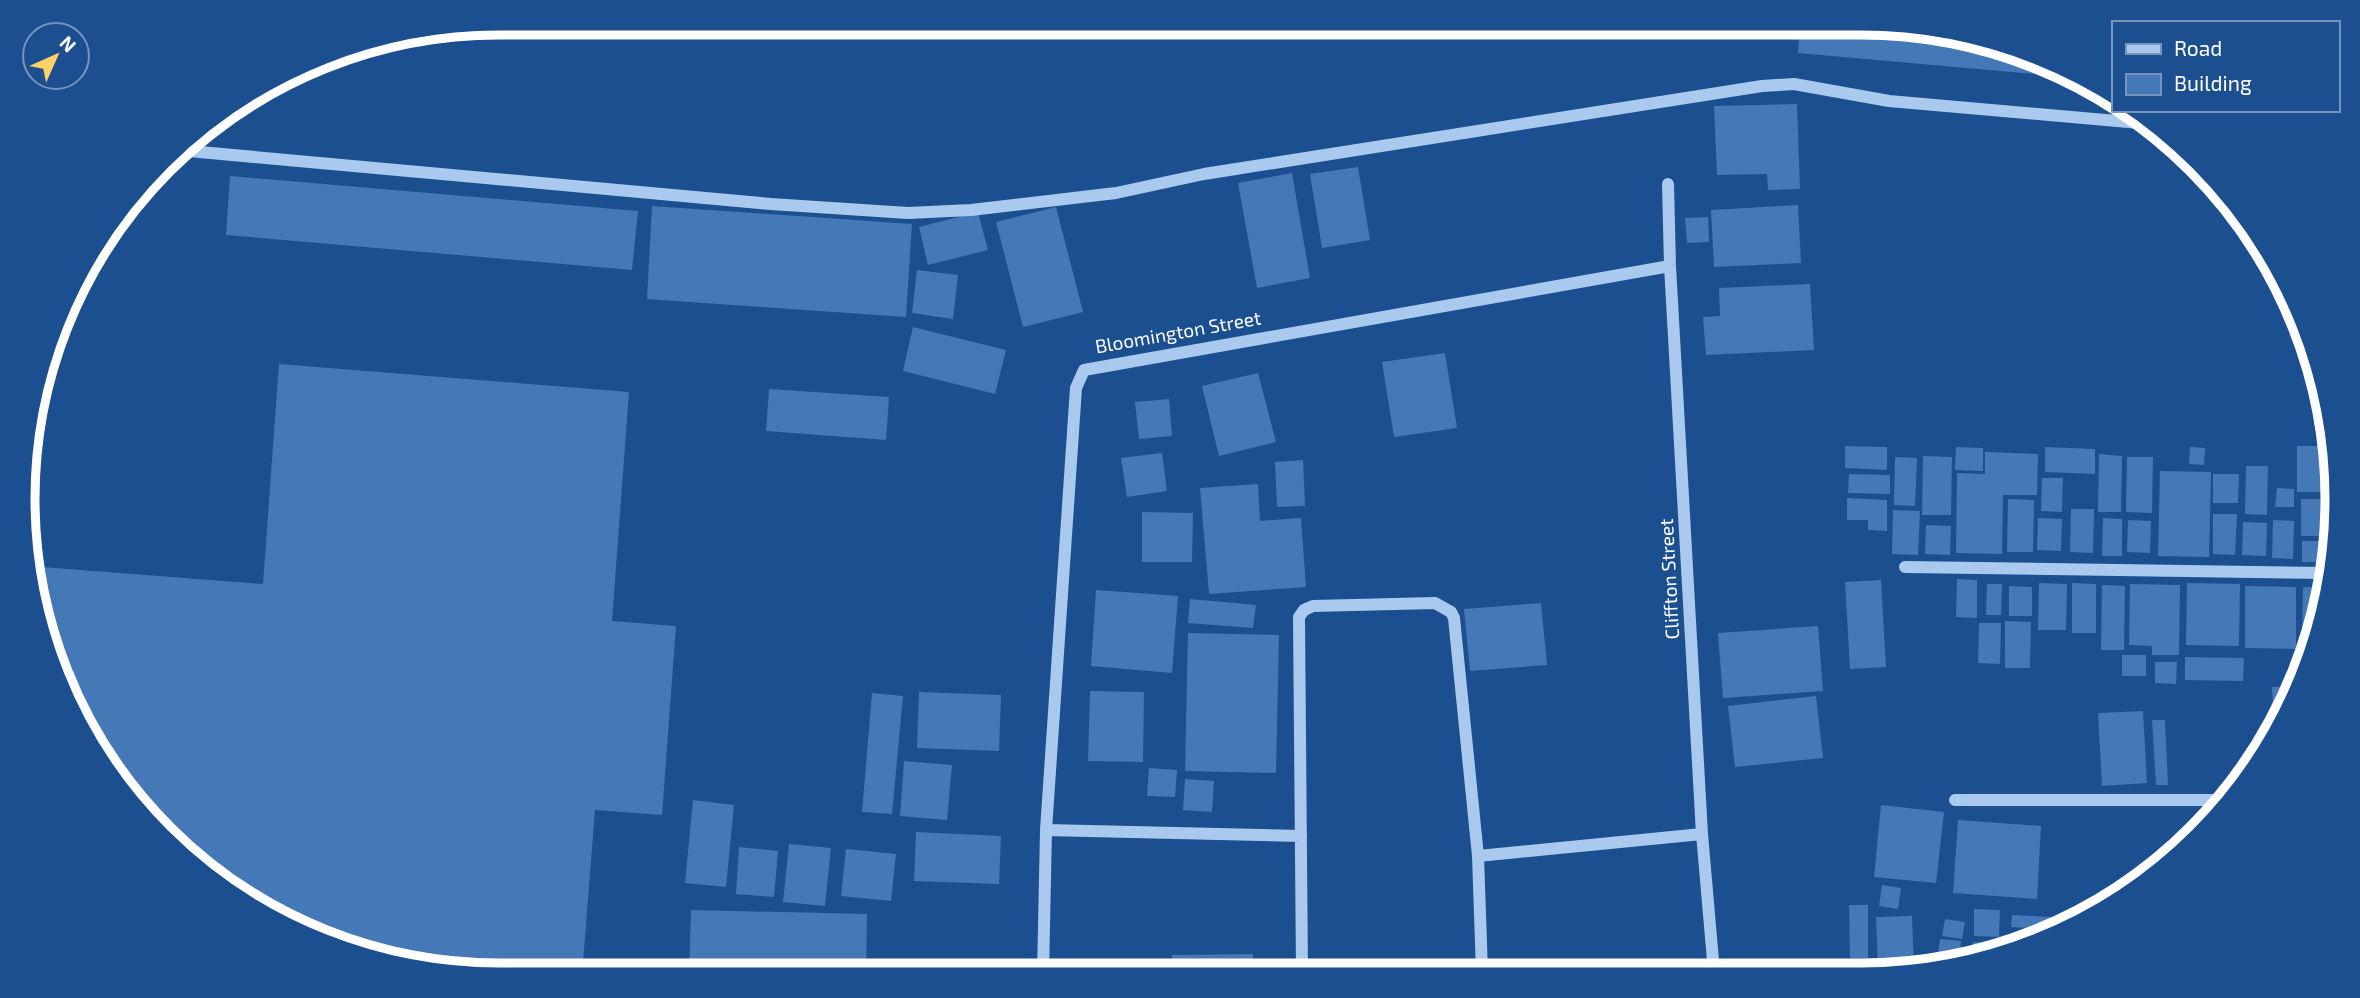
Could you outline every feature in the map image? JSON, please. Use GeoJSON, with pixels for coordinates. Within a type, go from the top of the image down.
{"type":"FeatureCollection","features":[{"type":"Feature","properties":{"kind":"street"},"geometry":{"type":"LineString","coordinates":[[192,151],[771,204],[908,213],[971,210],[1116,193],[1204,174],[1762,86],[1794,84],[1889,101],[2131,122]]}},
{"type":"Feature","properties":{"kind":"street","name":"Cliffton Street"},"geometry":{"type":"LineString","coordinates":[[1668,184],[1670,266],[1702,834],[1713,963]]}},
{"type":"Feature","properties":{"kind":"street","name":"Bloomington Street"},"geometry":{"type":"LineString","coordinates":[[1044,963],[1046,830],[1076,388],[1084,370],[1670,266]]}},
{"type":"Feature","properties":{"kind":"street"},"geometry":{"type":"LineString","coordinates":[[1905,567],[2319,573]]}},
{"type":"Feature","properties":{"kind":"street"},"geometry":{"type":"LineString","coordinates":[[1302,963],[1299,617],[1304,610],[1312,606],[1435,603],[1451,612],[1454,618],[1478,856],[1482,963]]}},
{"type":"Feature","properties":{"kind":"street"},"geometry":{"type":"LineString","coordinates":[[1955,800],[2214,800]]}},
{"type":"Feature","properties":{"kind":"street"},"geometry":{"type":"LineString","coordinates":[[1046,830],[1301,836]]}},
{"type":"Feature","properties":{"kind":"street"},"geometry":{"type":"LineString","coordinates":[[1478,856],[1702,834]]}},
{"type":"Feature","properties":{"kind":"building"},"geometry":{"type":"Polygon","coordinates":[[[1799,35],[1891,36],[1952,44],[1981,51],[2050,75],[1798,53],[1799,35]]]}},
{"type":"Feature","properties":{"kind":"building"},"geometry":{"type":"Polygon","coordinates":[[[1797,104],[1800,189],[1768,190],[1767,174],[1717,175],[1714,106],[1797,104]]]}},
{"type":"Feature","properties":{"kind":"building"},"geometry":{"type":"Polygon","coordinates":[[[1358,167],[1370,240],[1322,248],[1310,174],[1358,167]]]}},
{"type":"Feature","properties":{"kind":"building"},"geometry":{"type":"Polygon","coordinates":[[[1292,173],[1310,278],[1257,288],[1238,183],[1292,173]]]}},
{"type":"Feature","properties":{"kind":"building"},"geometry":{"type":"Polygon","coordinates":[[[230,176],[638,211],[632,270],[226,235],[230,176]]]}},
{"type":"Feature","properties":{"kind":"building"},"geometry":{"type":"Polygon","coordinates":[[[1798,205],[1801,263],[1714,267],[1711,210],[1798,205]]]}},
{"type":"Feature","properties":{"kind":"building"},"geometry":{"type":"Polygon","coordinates":[[[652,206],[912,224],[906,317],[647,299],[652,206]]]}},
{"type":"Feature","properties":{"kind":"building"},"geometry":{"type":"Polygon","coordinates":[[[1056,207],[1083,312],[1023,327],[996,222],[1056,207]]]}},
{"type":"Feature","properties":{"kind":"building"},"geometry":{"type":"Polygon","coordinates":[[[978,212],[988,250],[928,265],[919,227],[978,212]]]}},
{"type":"Feature","properties":{"kind":"building"},"geometry":{"type":"Polygon","coordinates":[[[1708,217],[1709,242],[1687,243],[1685,218],[1708,217]]]}},
{"type":"Feature","properties":{"kind":"building"},"geometry":{"type":"Polygon","coordinates":[[[917,270],[958,275],[953,319],[912,313],[917,270]]]}},
{"type":"Feature","properties":{"kind":"building"},"geometry":{"type":"Polygon","coordinates":[[[1810,284],[1814,350],[1706,355],[1703,317],[1720,316],[1719,288],[1810,284]]]}},
{"type":"Feature","properties":{"kind":"building"},"geometry":{"type":"Polygon","coordinates":[[[913,327],[1006,350],[995,394],[903,371],[913,327]]]}},
{"type":"Feature","properties":{"kind":"building"},"geometry":{"type":"Polygon","coordinates":[[[1445,353],[1457,428],[1394,437],[1382,362],[1445,353]]]}},
{"type":"Feature","properties":{"kind":"building"},"geometry":{"type":"Polygon","coordinates":[[[279,364],[629,392],[612,621],[676,626],[662,815],[595,810],[583,963],[499,963],[438,959],[379,947],[321,928],[241,885],[193,848],[150,805],[113,757],[70,677],[51,619],[40,567],[263,584],[279,364]]]}},
{"type":"Feature","properties":{"kind":"building"},"geometry":{"type":"Polygon","coordinates":[[[1258,373],[1276,442],[1219,456],[1202,386],[1258,373]]]}},
{"type":"Feature","properties":{"kind":"building"},"geometry":{"type":"Polygon","coordinates":[[[769,389],[889,397],[886,440],[766,431],[769,389]]]}},
{"type":"Feature","properties":{"kind":"building"},"geometry":{"type":"Polygon","coordinates":[[[1169,399],[1172,436],[1139,439],[1135,402],[1169,399]]]}},
{"type":"Feature","properties":{"kind":"building"},"geometry":{"type":"Polygon","coordinates":[[[1845,446],[1887,447],[1887,470],[1845,468],[1845,446]]]}},
{"type":"Feature","properties":{"kind":"building"},"geometry":{"type":"Polygon","coordinates":[[[2297,446],[2322,446],[2325,492],[2297,492],[2297,446]]]}},
{"type":"Feature","properties":{"kind":"building"},"geometry":{"type":"Polygon","coordinates":[[[1956,447],[1983,448],[1983,471],[1955,470],[1956,447]]]}},
{"type":"Feature","properties":{"kind":"building"},"geometry":{"type":"Polygon","coordinates":[[[2045,447],[2095,449],[2095,474],[2045,472],[2045,447]]]}},
{"type":"Feature","properties":{"kind":"building"},"geometry":{"type":"Polygon","coordinates":[[[2190,447],[2205,448],[2204,465],[2189,464],[2190,447]]]}},
{"type":"Feature","properties":{"kind":"building"},"geometry":{"type":"Polygon","coordinates":[[[1985,452],[2038,454],[2037,495],[2003,495],[2002,554],[1956,553],[1957,473],[1985,474],[1985,452]]]}},
{"type":"Feature","properties":{"kind":"building"},"geometry":{"type":"Polygon","coordinates":[[[1162,453],[1167,491],[1127,497],[1121,458],[1162,453]]]}},
{"type":"Feature","properties":{"kind":"building"},"geometry":{"type":"Polygon","coordinates":[[[2099,454],[2122,456],[2121,512],[2098,512],[2099,454]]]}},
{"type":"Feature","properties":{"kind":"building"},"geometry":{"type":"Polygon","coordinates":[[[1923,456],[1952,457],[1951,515],[1922,515],[1923,456]]]}},
{"type":"Feature","properties":{"kind":"building"},"geometry":{"type":"Polygon","coordinates":[[[1895,457],[1917,458],[1915,506],[1894,505],[1895,457]]]}},
{"type":"Feature","properties":{"kind":"building"},"geometry":{"type":"Polygon","coordinates":[[[2127,457],[2153,457],[2152,513],[2126,512],[2127,457]]]}},
{"type":"Feature","properties":{"kind":"building"},"geometry":{"type":"Polygon","coordinates":[[[1303,460],[1305,506],[1277,507],[1275,462],[1303,460]]]}},
{"type":"Feature","properties":{"kind":"building"},"geometry":{"type":"Polygon","coordinates":[[[2246,466],[2268,466],[2267,515],[2245,514],[2246,466]]]}},
{"type":"Feature","properties":{"kind":"building"},"geometry":{"type":"Polygon","coordinates":[[[2160,471],[2211,472],[2209,557],[2158,556],[2160,471]]]}},
{"type":"Feature","properties":{"kind":"building"},"geometry":{"type":"Polygon","coordinates":[[[1849,474],[1890,475],[1890,494],[1848,493],[1849,474]]]}},
{"type":"Feature","properties":{"kind":"building"},"geometry":{"type":"Polygon","coordinates":[[[2213,474],[2239,474],[2238,503],[2213,503],[2213,474]]]}},
{"type":"Feature","properties":{"kind":"building"},"geometry":{"type":"Polygon","coordinates":[[[2042,478],[2063,478],[2062,512],[2041,511],[2042,478]]]}},
{"type":"Feature","properties":{"kind":"building"},"geometry":{"type":"Polygon","coordinates":[[[1258,484],[1260,521],[1301,518],[1306,587],[1209,594],[1200,488],[1258,484]]]}},
{"type":"Feature","properties":{"kind":"building"},"geometry":{"type":"Polygon","coordinates":[[[2277,488],[2294,489],[2294,507],[2275,507],[2277,488]]]}},
{"type":"Feature","properties":{"kind":"building"},"geometry":{"type":"Polygon","coordinates":[[[1847,498],[1887,500],[1887,531],[1868,530],[1868,520],[1847,520],[1847,498]]]}},
{"type":"Feature","properties":{"kind":"building"},"geometry":{"type":"Polygon","coordinates":[[[2008,499],[2034,500],[2033,552],[2007,552],[2008,499]]]}},
{"type":"Feature","properties":{"kind":"building"},"geometry":{"type":"Polygon","coordinates":[[[2301,499],[2324,499],[2323,536],[2301,536],[2301,499]]]}},
{"type":"Feature","properties":{"kind":"building"},"geometry":{"type":"Polygon","coordinates":[[[2071,509],[2094,509],[2093,553],[2070,552],[2071,509]]]}},
{"type":"Feature","properties":{"kind":"building"},"geometry":{"type":"Polygon","coordinates":[[[1893,510],[1920,511],[1918,555],[1892,554],[1893,510]]]}},
{"type":"Feature","properties":{"kind":"building"},"geometry":{"type":"Polygon","coordinates":[[[1142,512],[1193,513],[1192,562],[1142,562],[1142,512]]]}},
{"type":"Feature","properties":{"kind":"building"},"geometry":{"type":"Polygon","coordinates":[[[2213,514],[2237,514],[2235,555],[2213,554],[2213,514]]]}},
{"type":"Feature","properties":{"kind":"building"},"geometry":{"type":"Polygon","coordinates":[[[2038,518],[2062,519],[2061,551],[2037,550],[2038,518]]]}},
{"type":"Feature","properties":{"kind":"building"},"geometry":{"type":"Polygon","coordinates":[[[2103,518],[2122,519],[2122,556],[2102,556],[2103,518]]]}},
{"type":"Feature","properties":{"kind":"building"},"geometry":{"type":"Polygon","coordinates":[[[2128,520],[2151,521],[2150,553],[2127,552],[2128,520]]]}},
{"type":"Feature","properties":{"kind":"building"},"geometry":{"type":"Polygon","coordinates":[[[2273,520],[2294,521],[2293,559],[2272,558],[2273,520]]]}},
{"type":"Feature","properties":{"kind":"building"},"geometry":{"type":"Polygon","coordinates":[[[2243,522],[2267,523],[2266,556],[2242,555],[2243,522]]]}},
{"type":"Feature","properties":{"kind":"building"},"geometry":{"type":"Polygon","coordinates":[[[1926,525],[1951,526],[1950,555],[1925,554],[1926,525]]]}},
{"type":"Feature","properties":{"kind":"building"},"geometry":{"type":"Polygon","coordinates":[[[2302,541],[2322,541],[2321,562],[2302,562],[2302,541]]]}},
{"type":"Feature","properties":{"kind":"building"},"geometry":{"type":"Polygon","coordinates":[[[1957,579],[1977,580],[1977,618],[1956,617],[1957,579]]]}},
{"type":"Feature","properties":{"kind":"building"},"geometry":{"type":"Polygon","coordinates":[[[1881,580],[1886,667],[1850,669],[1845,582],[1881,580]]]}},
{"type":"Feature","properties":{"kind":"building"},"geometry":{"type":"Polygon","coordinates":[[[2039,583],[2067,584],[2066,630],[2038,630],[2039,583]]]}},
{"type":"Feature","properties":{"kind":"building"},"geometry":{"type":"Polygon","coordinates":[[[2072,583],[2096,584],[2096,633],[2072,633],[2072,583]]]}},
{"type":"Feature","properties":{"kind":"building"},"geometry":{"type":"Polygon","coordinates":[[[2187,583],[2240,584],[2239,646],[2186,645],[2187,583]]]}},
{"type":"Feature","properties":{"kind":"building"},"geometry":{"type":"Polygon","coordinates":[[[1987,584],[2002,584],[2001,615],[1986,615],[1987,584]]]}},
{"type":"Feature","properties":{"kind":"building"},"geometry":{"type":"Polygon","coordinates":[[[2130,584],[2180,585],[2179,655],[2152,655],[2152,646],[2129,645],[2130,584]]]}},
{"type":"Feature","properties":{"kind":"building"},"geometry":{"type":"Polygon","coordinates":[[[2102,585],[2125,586],[2124,650],[2101,650],[2102,585]]]}},
{"type":"Feature","properties":{"kind":"building"},"geometry":{"type":"Polygon","coordinates":[[[2009,586],[2032,587],[2032,616],[2009,616],[2009,586]]]}},
{"type":"Feature","properties":{"kind":"building"},"geometry":{"type":"Polygon","coordinates":[[[2245,586],[2296,587],[2296,649],[2245,648],[2245,586]]]}},
{"type":"Feature","properties":{"kind":"building"},"geometry":{"type":"Polygon","coordinates":[[[2303,587],[2316,587],[2309,619],[2302,641],[2303,587]]]}},
{"type":"Feature","properties":{"kind":"building"},"geometry":{"type":"Polygon","coordinates":[[[1096,590],[1178,596],[1172,673],[1091,666],[1096,590]]]}},
{"type":"Feature","properties":{"kind":"building"},"geometry":{"type":"Polygon","coordinates":[[[1190,599],[1256,605],[1253,628],[1188,623],[1190,599]]]}},
{"type":"Feature","properties":{"kind":"building"},"geometry":{"type":"Polygon","coordinates":[[[1541,603],[1547,665],[1470,671],[1464,609],[1541,603]]]}},
{"type":"Feature","properties":{"kind":"building"},"geometry":{"type":"Polygon","coordinates":[[[2005,621],[2031,622],[2030,668],[2005,668],[2005,621]]]}},
{"type":"Feature","properties":{"kind":"building"},"geometry":{"type":"Polygon","coordinates":[[[1979,623],[2001,623],[2000,664],[1978,663],[1979,623]]]}},
{"type":"Feature","properties":{"kind":"building"},"geometry":{"type":"Polygon","coordinates":[[[1818,626],[1823,691],[1723,698],[1718,633],[1818,626]]]}},
{"type":"Feature","properties":{"kind":"building"},"geometry":{"type":"Polygon","coordinates":[[[1188,633],[1279,635],[1276,773],[1185,771],[1188,633]]]}},
{"type":"Feature","properties":{"kind":"building"},"geometry":{"type":"Polygon","coordinates":[[[2122,655],[2146,655],[2146,676],[2122,676],[2122,655]]]}},
{"type":"Feature","properties":{"kind":"building"},"geometry":{"type":"Polygon","coordinates":[[[2185,657],[2244,658],[2243,681],[2185,680],[2185,657]]]}},
{"type":"Feature","properties":{"kind":"building"},"geometry":{"type":"Polygon","coordinates":[[[2155,662],[2177,662],[2176,684],[2155,683],[2155,662]]]}},
{"type":"Feature","properties":{"kind":"building"},"geometry":{"type":"Polygon","coordinates":[[[2285,686],[2273,711],[2272,687],[2285,686]]]}},
{"type":"Feature","properties":{"kind":"building"},"geometry":{"type":"Polygon","coordinates":[[[1090,691],[1144,692],[1143,762],[1088,761],[1090,691]]]}},
{"type":"Feature","properties":{"kind":"building"},"geometry":{"type":"Polygon","coordinates":[[[919,692],[1001,695],[999,751],[917,748],[919,692]]]}},
{"type":"Feature","properties":{"kind":"building"},"geometry":{"type":"Polygon","coordinates":[[[872,693],[903,696],[892,814],[862,812],[872,693]]]}},
{"type":"Feature","properties":{"kind":"building"},"geometry":{"type":"Polygon","coordinates":[[[1816,696],[1823,758],[1735,767],[1728,706],[1816,696]]]}},
{"type":"Feature","properties":{"kind":"building"},"geometry":{"type":"Polygon","coordinates":[[[2143,711],[2147,783],[2102,786],[2098,713],[2143,711]]]}},
{"type":"Feature","properties":{"kind":"building"},"geometry":{"type":"Polygon","coordinates":[[[2152,720],[2165,720],[2168,785],[2156,785],[2152,720]]]}},
{"type":"Feature","properties":{"kind":"building"},"geometry":{"type":"Polygon","coordinates":[[[904,761],[952,765],[947,820],[900,816],[904,761]]]}},
{"type":"Feature","properties":{"kind":"building"},"geometry":{"type":"Polygon","coordinates":[[[1149,768],[1177,770],[1175,797],[1147,796],[1149,768]]]}},
{"type":"Feature","properties":{"kind":"building"},"geometry":{"type":"Polygon","coordinates":[[[1185,779],[1214,781],[1212,812],[1183,810],[1185,779]]]}},
{"type":"Feature","properties":{"kind":"building"},"geometry":{"type":"Polygon","coordinates":[[[693,800],[734,805],[726,887],[685,883],[693,800]]]}},
{"type":"Feature","properties":{"kind":"building"},"geometry":{"type":"Polygon","coordinates":[[[1881,805],[1944,812],[1936,883],[1874,877],[1881,805]]]}},
{"type":"Feature","properties":{"kind":"building"},"geometry":{"type":"Polygon","coordinates":[[[1958,820],[2041,826],[2037,899],[1953,893],[1958,820]]]}},
{"type":"Feature","properties":{"kind":"building"},"geometry":{"type":"Polygon","coordinates":[[[916,832],[1001,836],[999,884],[914,881],[916,832]]]}},
{"type":"Feature","properties":{"kind":"building"},"geometry":{"type":"Polygon","coordinates":[[[789,844],[831,848],[825,906],[783,902],[789,844]]]}},
{"type":"Feature","properties":{"kind":"building"},"geometry":{"type":"Polygon","coordinates":[[[739,847],[778,851],[774,897],[736,894],[739,847]]]}},
{"type":"Feature","properties":{"kind":"building"},"geometry":{"type":"Polygon","coordinates":[[[846,849],[896,854],[891,901],[841,896],[846,849]]]}},
{"type":"Feature","properties":{"kind":"building"},"geometry":{"type":"Polygon","coordinates":[[[1882,885],[1901,888],[1898,909],[1879,906],[1882,885]]]}},
{"type":"Feature","properties":{"kind":"building"},"geometry":{"type":"Polygon","coordinates":[[[1849,905],[1868,905],[1868,958],[1850,958],[1849,905]]]}},
{"type":"Feature","properties":{"kind":"building"},"geometry":{"type":"Polygon","coordinates":[[[1974,909],[2000,910],[1999,937],[1974,936],[1974,909]]]}},
{"type":"Feature","properties":{"kind":"building"},"geometry":{"type":"Polygon","coordinates":[[[691,910],[867,914],[866,963],[689,963],[691,910]]]}},
{"type":"Feature","properties":{"kind":"building"},"geometry":{"type":"Polygon","coordinates":[[[2012,915],[2052,917],[2052,922],[2038,928],[2011,927],[2012,915]]]}},
{"type":"Feature","properties":{"kind":"building"},"geometry":{"type":"Polygon","coordinates":[[[1912,916],[1914,960],[1878,962],[1876,917],[1912,916]]]}},
{"type":"Feature","properties":{"kind":"building"},"geometry":{"type":"Polygon","coordinates":[[[1945,919],[1965,922],[1962,939],[1942,936],[1945,919]]]}},
{"type":"Feature","properties":{"kind":"building"},"geometry":{"type":"Polygon","coordinates":[[[2004,935],[2018,935],[2018,935],[2004,940],[2004,935]]]}},
{"type":"Feature","properties":{"kind":"building"},"geometry":{"type":"Polygon","coordinates":[[[1940,939],[1961,941],[1960,952],[1938,954],[1940,939]]]}},
{"type":"Feature","properties":{"kind":"building"},"geometry":{"type":"Polygon","coordinates":[[[1973,942],[1995,943],[1981,947],[1972,949],[1973,942]]]}},
{"type":"Feature","properties":{"kind":"building"},"geometry":{"type":"Polygon","coordinates":[[[1253,954],[1253,963],[1172,963],[1172,955],[1253,954]]]}}]}
